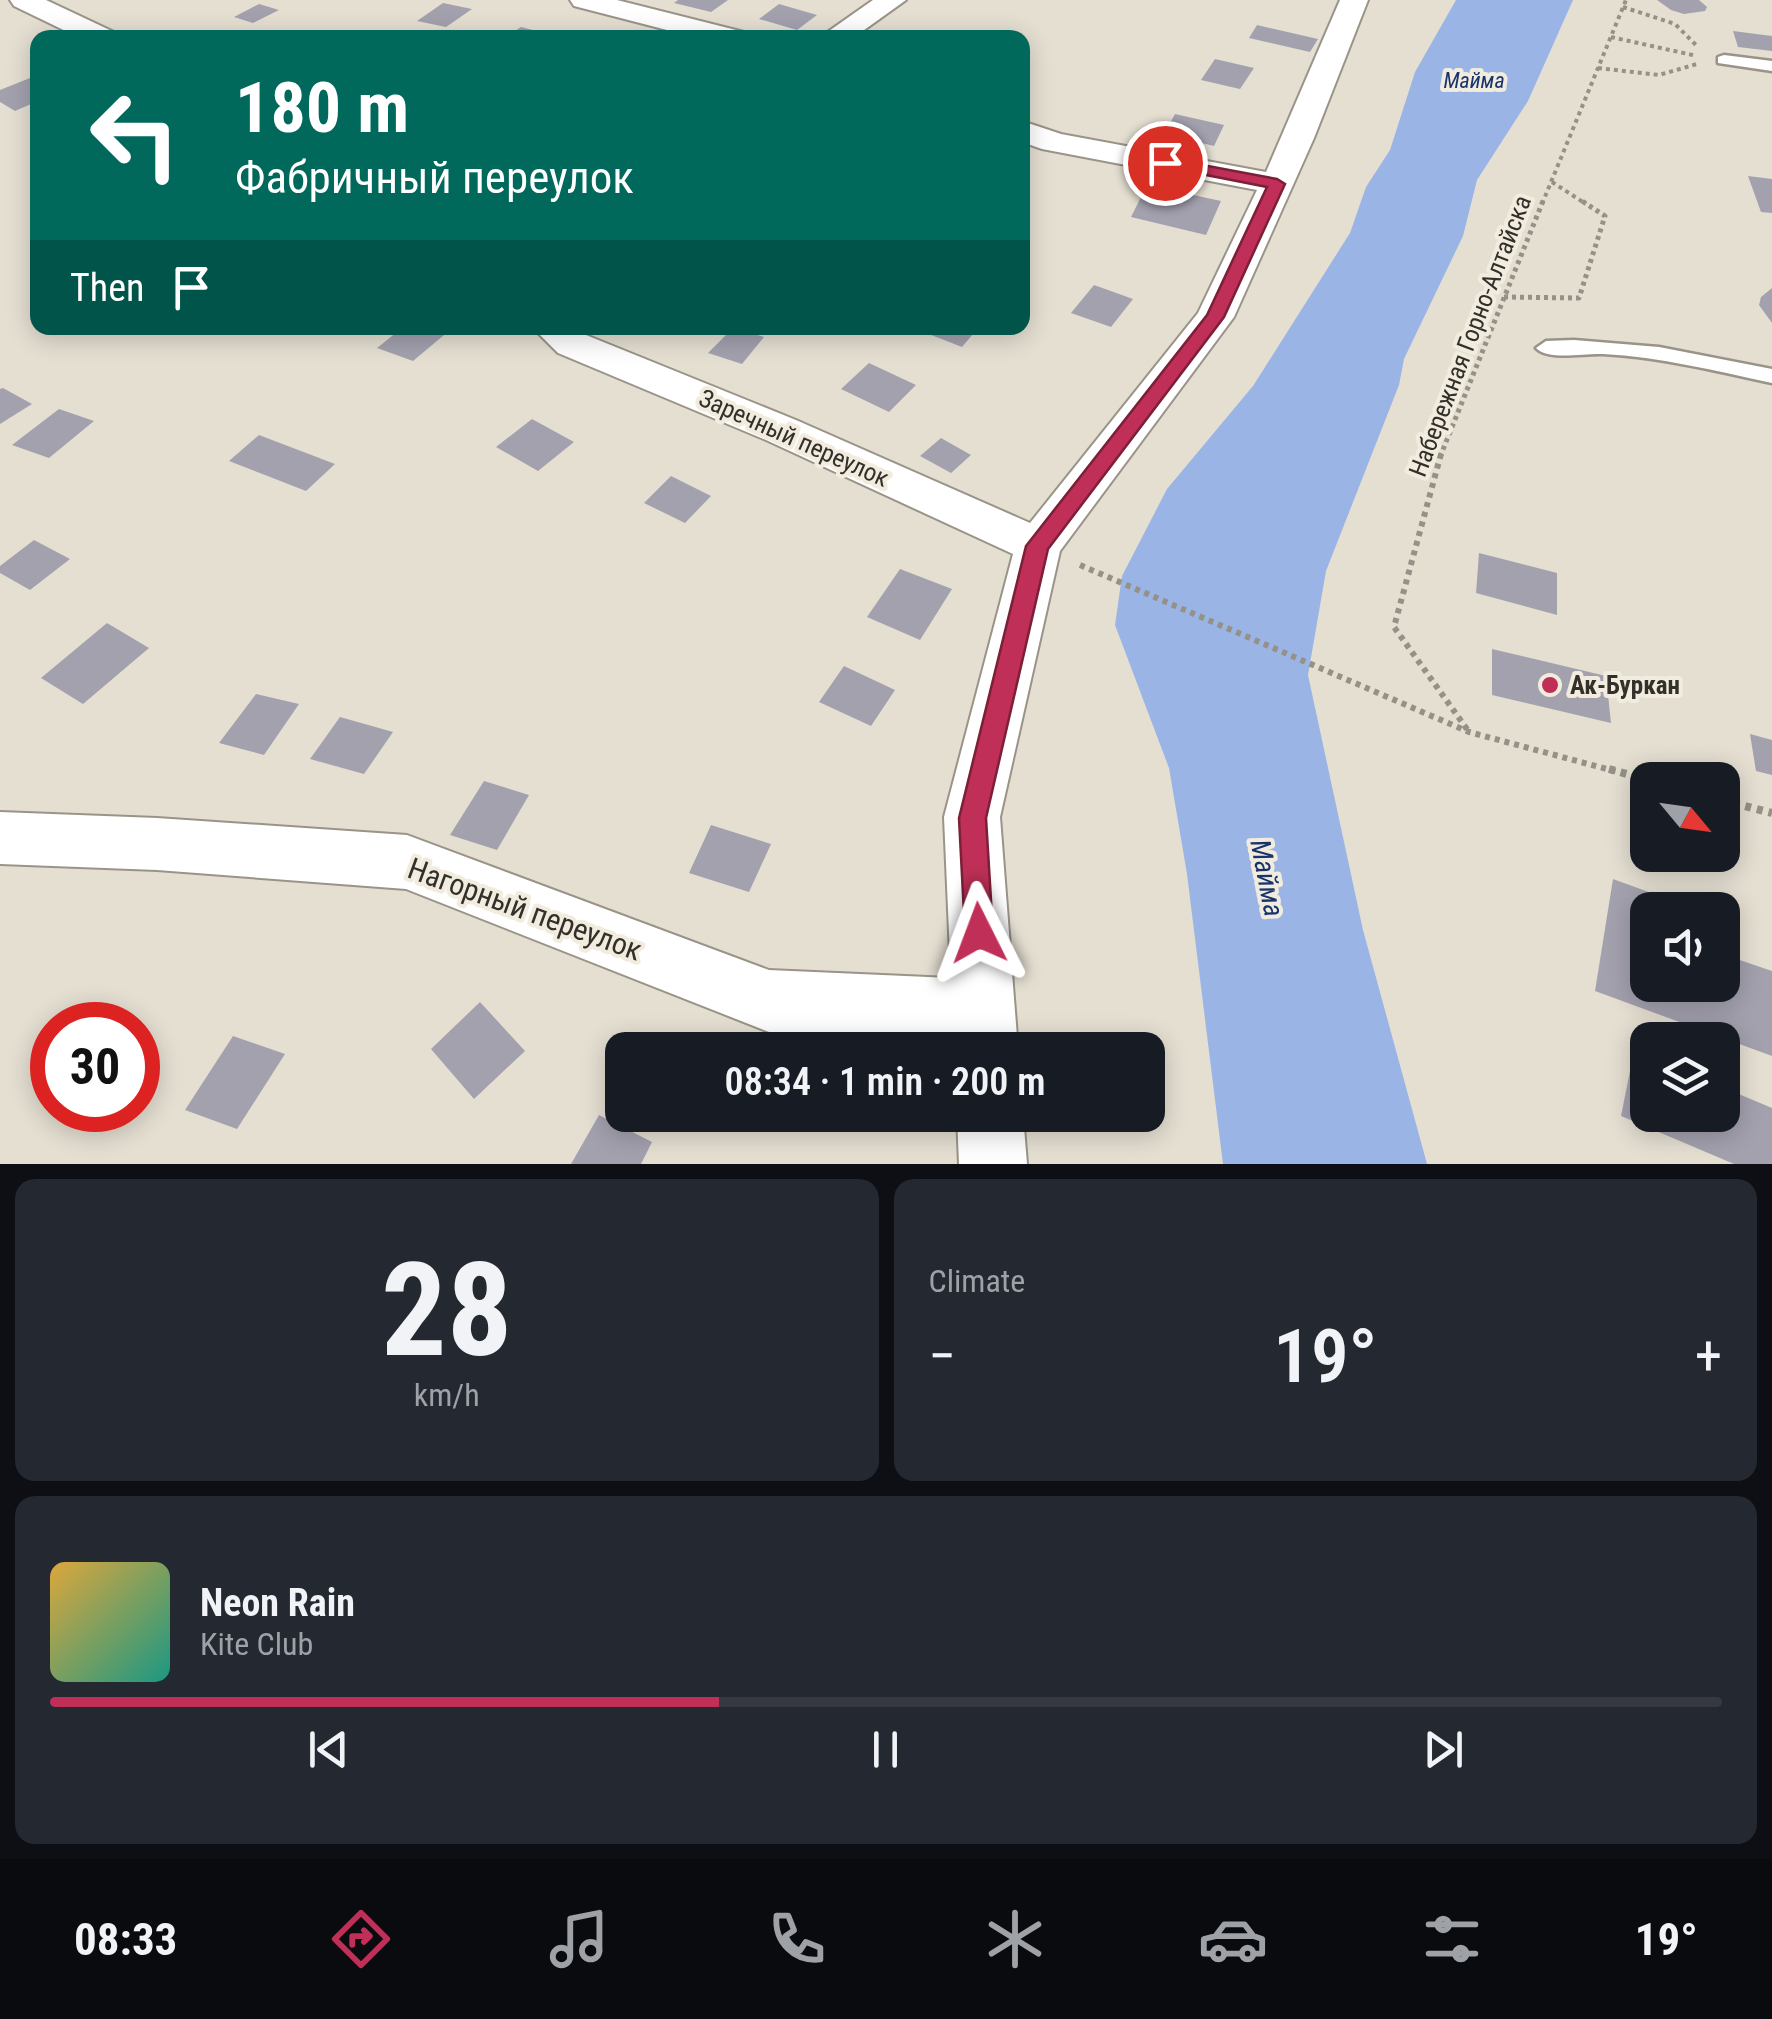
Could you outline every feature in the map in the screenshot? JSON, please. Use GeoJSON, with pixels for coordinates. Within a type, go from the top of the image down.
{"type":"FeatureCollection","features":[{"type":"Feature","properties":{"kind":"street"},"geometry":{"type":"LineString","coordinates":[[24,0],[87,30]]}},
{"type":"Feature","properties":{"kind":"street"},"geometry":{"type":"LineString","coordinates":[[584,0],[702,30]]}},
{"type":"Feature","properties":{"kind":"street"},"geometry":{"type":"LineString","coordinates":[[845,30],[892,0]]}},
{"type":"Feature","properties":{"kind":"street"},"geometry":{"type":"LineString","coordinates":[[984,1030],[972,818],[1038,546],[1215,317],[1277,184],[1354,0]]}},
{"type":"Feature","properties":{"kind":"street"},"geometry":{"type":"LineString","coordinates":[[1030,134],[1054,142],[1277,184]]}},
{"type":"Feature","properties":{"kind":"street","name":"Заречный переулок"},"geometry":{"type":"LineString","coordinates":[[561,335],[572,344],[780,430],[1038,546]]}},
{"type":"Feature","properties":{"kind":"street","name":"Нагорный переулок"},"geometry":{"type":"LineString","coordinates":[[0,838],[157,844],[407,862],[769,1000],[984,1030]]}},
{"type":"Feature","properties":{"kind":"street"},"geometry":{"type":"LineString","coordinates":[[991,1132],[992,1164]]}},
{"type":"Feature","properties":{"kind":"lane"},"geometry":{"type":"LineString","coordinates":[[1724,60],[1772,66]]}},
{"type":"Feature","properties":{"kind":"lane"},"geometry":{"type":"LineString","coordinates":[[1546,348],[1581,344],[1642,350],[1772,376]]}},
{"type":"Feature","properties":{"kind":"path","name":"Набережная Горно-Алтайска"},"geometry":{"type":"LineString","coordinates":[[1469,732],[1394,627],[1442,449],[1624,4]]}},
{"type":"Feature","properties":{"kind":"path"},"geometry":{"type":"LineString","coordinates":[[1598,68],[1660,75],[1698,64],[1693,38],[1672,24],[1624,4]]}},
{"type":"Feature","properties":{"kind":"path"},"geometry":{"type":"LineString","coordinates":[[1610,37],[1699,56]]}},
{"type":"Feature","properties":{"kind":"path"},"geometry":{"type":"LineString","coordinates":[[1504,297],[1579,298],[1605,216],[1552,182]]}},
{"type":"Feature","properties":{"kind":"path"},"geometry":{"type":"LineString","coordinates":[[1038,546],[1469,732],[1630,775]]}},
{"type":"Feature","properties":{"kind":"path"},"geometry":{"type":"LineString","coordinates":[[1740,805],[1772,813]]}},
{"type":"Feature","properties":{"kind":"water","name":"Майма"},"geometry":{"type":"Polygon","coordinates":[[[1456,0],[1573,0],[1528,101],[1477,180],[1463,236],[1404,359],[1399,385],[1326,571],[1308,675],[1363,930],[1427,1164],[1223,1164],[1187,874],[1169,768],[1115,625],[1122,576],[1167,489],[1253,386],[1350,233],[1366,187],[1390,150],[1415,72],[1456,0]]]}},
{"type":"Feature","properties":{"kind":"building"},"geometry":{"type":"Polygon","coordinates":[[[728,0],[711,12],[674,3],[728,0]]]}},
{"type":"Feature","properties":{"kind":"building"},"geometry":{"type":"Polygon","coordinates":[[[1657,0],[1699,0],[1707,7],[1705,11],[1684,14],[1657,0]]]}},
{"type":"Feature","properties":{"kind":"building"},"geometry":{"type":"Polygon","coordinates":[[[443,3],[472,9],[446,27],[417,21],[443,3]]]}},
{"type":"Feature","properties":{"kind":"building"},"geometry":{"type":"Polygon","coordinates":[[[259,4],[279,10],[253,23],[234,17],[259,4]]]}},
{"type":"Feature","properties":{"kind":"building"},"geometry":{"type":"Polygon","coordinates":[[[779,4],[817,15],[797,30],[759,19],[779,4]]]}},
{"type":"Feature","properties":{"kind":"building"},"geometry":{"type":"Polygon","coordinates":[[[1257,25],[1318,39],[1310,52],[1249,38],[1257,25]]]}},
{"type":"Feature","properties":{"kind":"building"},"geometry":{"type":"Polygon","coordinates":[[[1733,31],[1772,36],[1772,51],[1738,47],[1733,31]]]}},
{"type":"Feature","properties":{"kind":"building"},"geometry":{"type":"Polygon","coordinates":[[[1215,59],[1254,68],[1240,89],[1201,80],[1215,59]]]}},
{"type":"Feature","properties":{"kind":"building"},"geometry":{"type":"Polygon","coordinates":[[[30,78],[30,104],[15,111],[0,102],[0,90],[30,78]]]}},
{"type":"Feature","properties":{"kind":"building"},"geometry":{"type":"Polygon","coordinates":[[[1175,114],[1224,125],[1214,146],[1164,134],[1175,114]]]}},
{"type":"Feature","properties":{"kind":"building"},"geometry":{"type":"Polygon","coordinates":[[[1748,176],[1772,179],[1772,213],[1761,212],[1748,176]]]}},
{"type":"Feature","properties":{"kind":"building"},"geometry":{"type":"Polygon","coordinates":[[[1147,185],[1221,201],[1206,235],[1131,217],[1147,185]]]}},
{"type":"Feature","properties":{"kind":"building"},"geometry":{"type":"Polygon","coordinates":[[[1094,285],[1133,299],[1111,327],[1071,313],[1094,285]]]}},
{"type":"Feature","properties":{"kind":"building"},"geometry":{"type":"Polygon","coordinates":[[[1772,288],[1772,323],[1759,305],[1761,297],[1772,288]]]}},
{"type":"Feature","properties":{"kind":"building"},"geometry":{"type":"Polygon","coordinates":[[[393,335],[444,335],[413,361],[377,348],[393,335]]]}},
{"type":"Feature","properties":{"kind":"building"},"geometry":{"type":"Polygon","coordinates":[[[726,335],[764,337],[742,364],[708,353],[726,335]]]}},
{"type":"Feature","properties":{"kind":"building"},"geometry":{"type":"Polygon","coordinates":[[[931,335],[972,335],[962,347],[931,335]]]}},
{"type":"Feature","properties":{"kind":"building"},"geometry":{"type":"Polygon","coordinates":[[[869,363],[916,385],[889,412],[841,389],[869,363]]]}},
{"type":"Feature","properties":{"kind":"building"},"geometry":{"type":"Polygon","coordinates":[[[0,389],[32,404],[0,424],[0,389]]]}},
{"type":"Feature","properties":{"kind":"building"},"geometry":{"type":"Polygon","coordinates":[[[59,409],[94,421],[49,458],[12,445],[59,409]]]}},
{"type":"Feature","properties":{"kind":"building"},"geometry":{"type":"Polygon","coordinates":[[[532,419],[574,442],[538,471],[496,447],[532,419]]]}},
{"type":"Feature","properties":{"kind":"building"},"geometry":{"type":"Polygon","coordinates":[[[259,435],[335,464],[306,491],[229,461],[259,435]]]}},
{"type":"Feature","properties":{"kind":"building"},"geometry":{"type":"Polygon","coordinates":[[[941,438],[971,455],[951,473],[920,456],[941,438]]]}},
{"type":"Feature","properties":{"kind":"building"},"geometry":{"type":"Polygon","coordinates":[[[671,476],[711,496],[685,523],[644,503],[671,476]]]}},
{"type":"Feature","properties":{"kind":"building"},"geometry":{"type":"Polygon","coordinates":[[[34,540],[70,559],[30,590],[0,573],[0,566],[34,540]]]}},
{"type":"Feature","properties":{"kind":"building"},"geometry":{"type":"Polygon","coordinates":[[[1479,553],[1557,573],[1557,615],[1476,593],[1479,553]]]}},
{"type":"Feature","properties":{"kind":"building"},"geometry":{"type":"Polygon","coordinates":[[[900,569],[952,589],[920,640],[867,617],[900,569]]]}},
{"type":"Feature","properties":{"kind":"building"},"geometry":{"type":"Polygon","coordinates":[[[107,623],[149,648],[83,704],[41,678],[107,623]]]}},
{"type":"Feature","properties":{"kind":"building","name":"Ак-Буркан"},"geometry":{"type":"Polygon","coordinates":[[[1492,649],[1606,676],[1611,723],[1492,695],[1492,649]]]}},
{"type":"Feature","properties":{"kind":"building"},"geometry":{"type":"Polygon","coordinates":[[[844,666],[895,690],[871,726],[819,702],[844,666]]]}},
{"type":"Feature","properties":{"kind":"building"},"geometry":{"type":"Polygon","coordinates":[[[256,694],[299,704],[264,755],[219,743],[256,694]]]}},
{"type":"Feature","properties":{"kind":"building"},"geometry":{"type":"Polygon","coordinates":[[[340,717],[393,732],[364,774],[310,759],[340,717]]]}},
{"type":"Feature","properties":{"kind":"building"},"geometry":{"type":"Polygon","coordinates":[[[1750,734],[1772,740],[1772,775],[1756,771],[1750,734]]]}},
{"type":"Feature","properties":{"kind":"building"},"geometry":{"type":"Polygon","coordinates":[[[484,781],[529,795],[497,850],[450,835],[484,781]]]}},
{"type":"Feature","properties":{"kind":"building"},"geometry":{"type":"Polygon","coordinates":[[[711,825],[771,844],[749,892],[689,873],[711,825]]]}},
{"type":"Feature","properties":{"kind":"building"},"geometry":{"type":"Polygon","coordinates":[[[1613,879],[1649,892],[1630,892],[1630,1002],[1740,1002],[1740,960],[1772,971],[1772,1056],[1740,1044],[1740,1022],[1679,1022],[1595,991],[1613,879]]]}},
{"type":"Feature","properties":{"kind":"building"},"geometry":{"type":"Polygon","coordinates":[[[480,1002],[525,1051],[474,1099],[431,1049],[480,1002]]]}},
{"type":"Feature","properties":{"kind":"building"},"geometry":{"type":"Polygon","coordinates":[[[233,1036],[285,1054],[237,1129],[185,1110],[233,1036]]]}},
{"type":"Feature","properties":{"kind":"building"},"geometry":{"type":"Polygon","coordinates":[[[1630,1071],[1630,1120],[1621,1116],[1630,1071]]]}},
{"type":"Feature","properties":{"kind":"building"},"geometry":{"type":"Polygon","coordinates":[[[1740,1095],[1772,1108],[1772,1164],[1734,1164],[1659,1132],[1740,1132],[1740,1095]]]}},
{"type":"Feature","properties":{"kind":"building"},"geometry":{"type":"Polygon","coordinates":[[[599,1115],[605,1118],[605,1132],[632,1132],[652,1142],[641,1164],[571,1164],[599,1115]]]}},
{"type":"Feature","properties":{"kind":"place","name":"Ак-Буркан"},"geometry":{"type":"Point","coordinates":[1550,685]}},
{"type":"Feature","properties":{"kind":"route"},"geometry":{"type":"LineString","coordinates":[[979,933],[972,818],[1038,546],[1215,317],[1277,184],[1165,163]]}}]}
